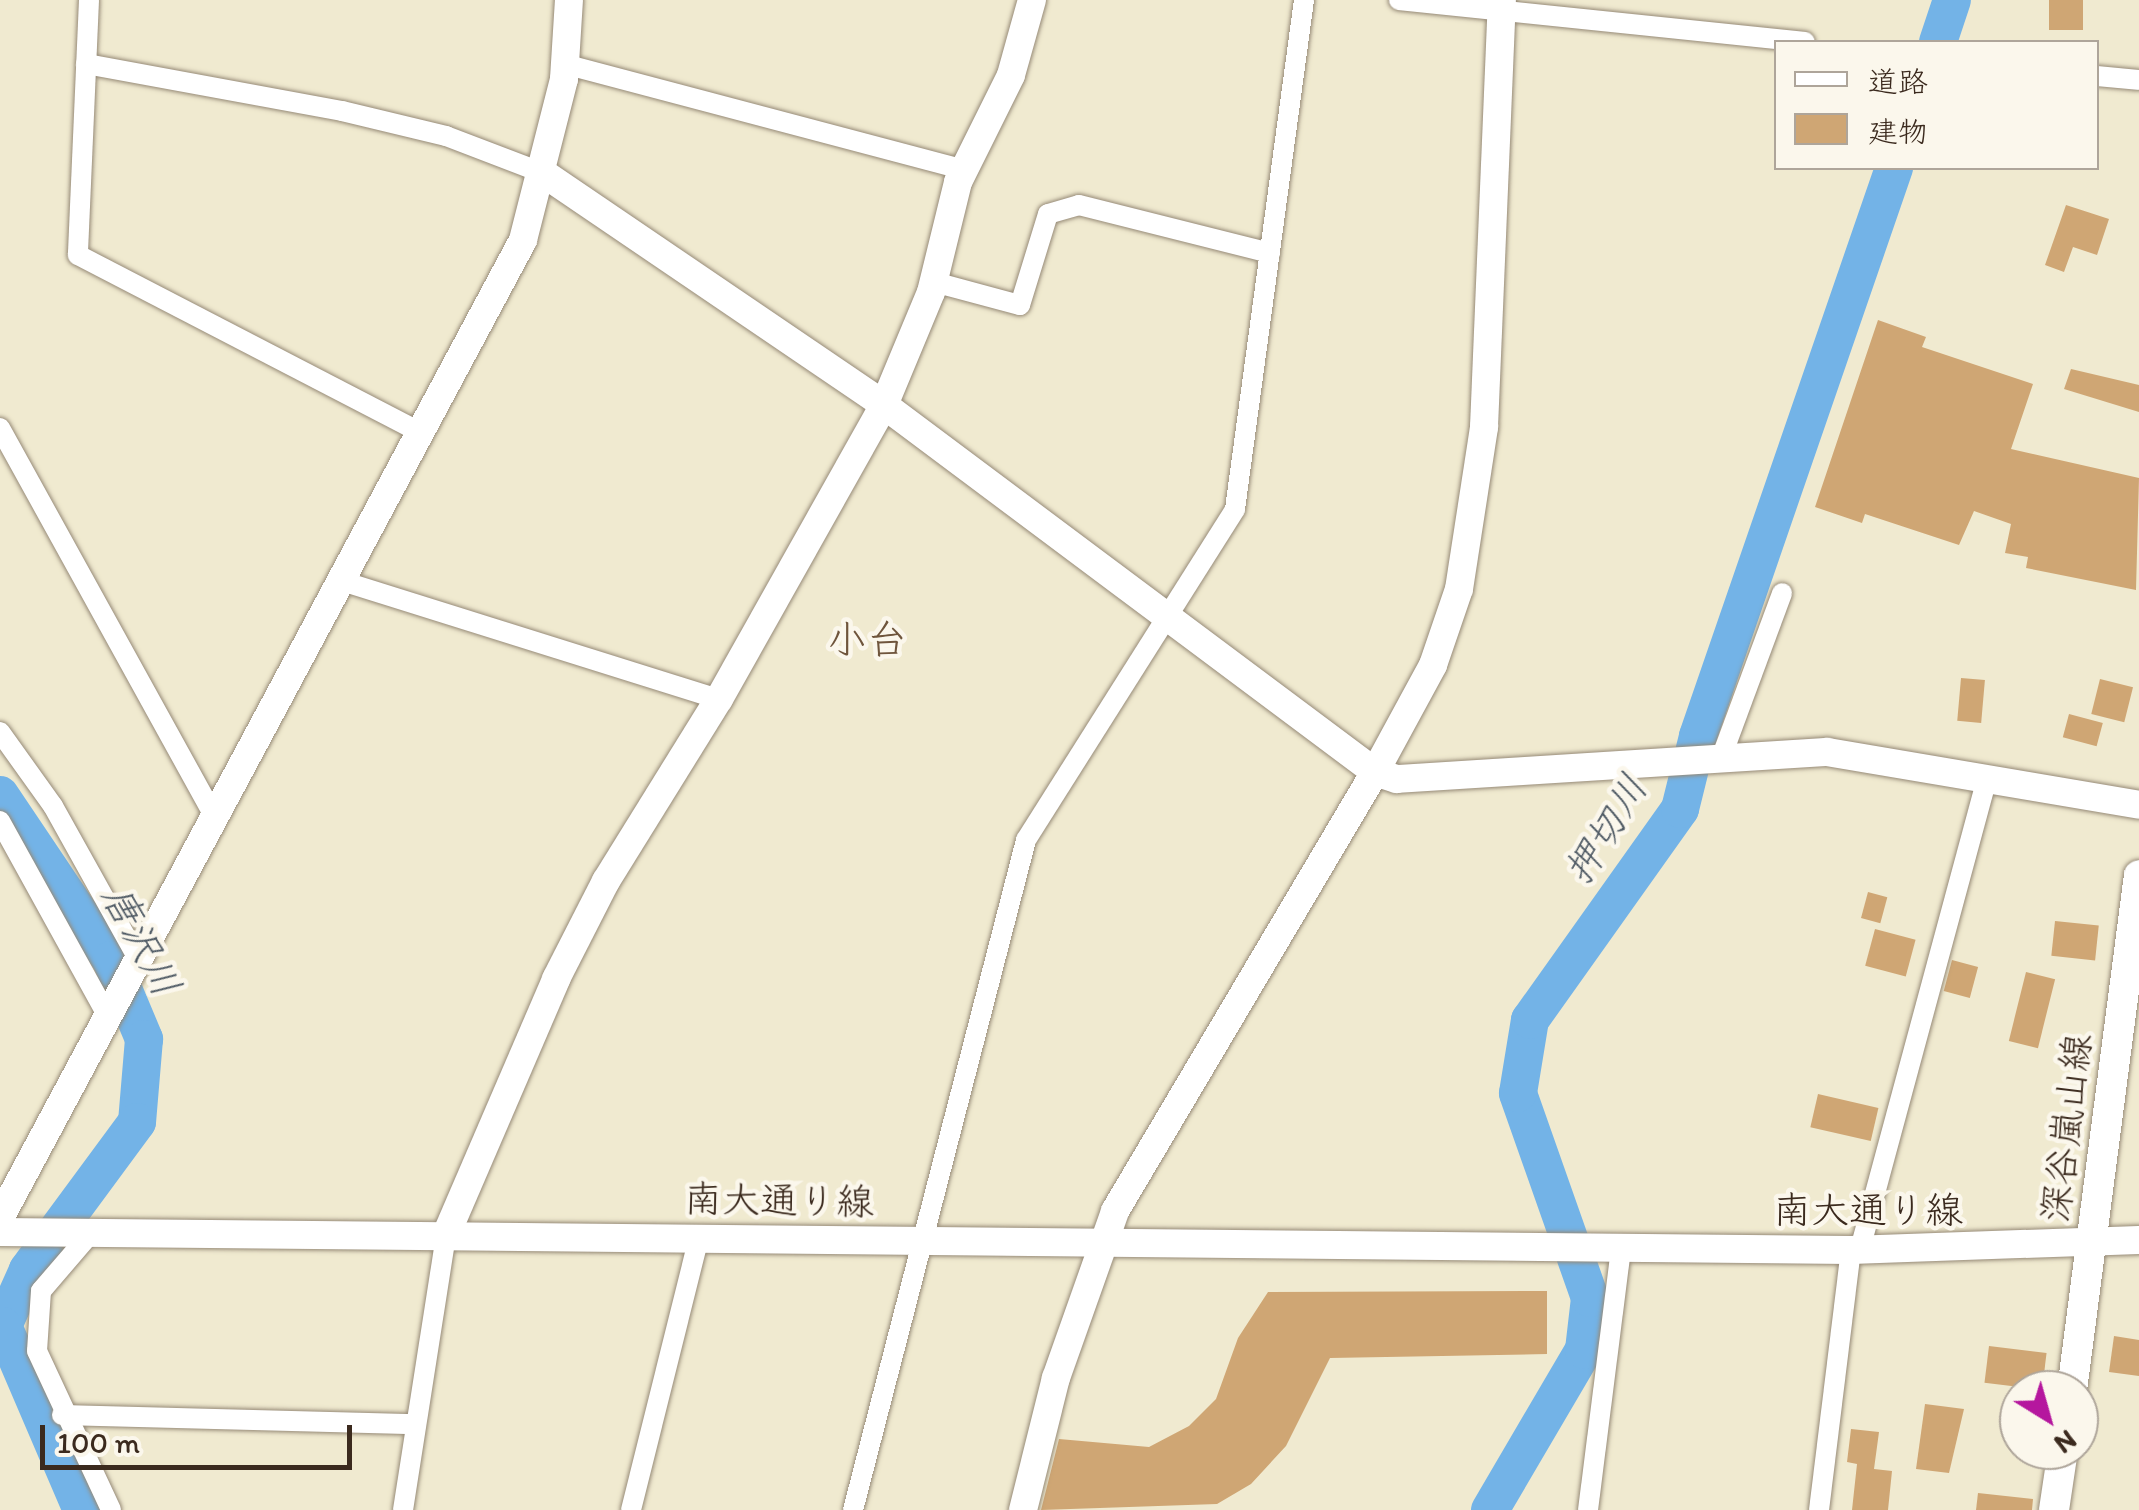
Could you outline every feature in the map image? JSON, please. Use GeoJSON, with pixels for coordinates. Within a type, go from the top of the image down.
{"type":"FeatureCollection","features":[{"type":"Feature","properties":{"kind":"main road","name":"深谷嵐山線"},"geometry":{"type":"LineString","coordinates":[[2075,1370],[2139,875]]}},
{"type":"Feature","properties":{"kind":"main road"},"geometry":{"type":"LineString","coordinates":[[2054,1510],[2060,1470]]}},
{"type":"Feature","properties":{"kind":"street"},"geometry":{"type":"LineString","coordinates":[[89,0],[78,255],[422,434]]}},
{"type":"Feature","properties":{"kind":"street"},"geometry":{"type":"LineString","coordinates":[[0,1218],[7,1189],[136,967],[345,582],[524,240],[543,173],[564,64],[569,0]]}},
{"type":"Feature","properties":{"kind":"street"},"geometry":{"type":"LineString","coordinates":[[403,1510],[446,1235],[572,946],[719,699],[884,405],[934,282],[964,170],[1011,74],[1032,0]]}},
{"type":"Feature","properties":{"kind":"street"},"geometry":{"type":"LineString","coordinates":[[853,1510],[1026,840],[1172,618],[1236,509],[1304,0]]}},
{"type":"Feature","properties":{"kind":"street"},"geometry":{"type":"LineString","coordinates":[[1399,0],[1502,6],[1789,40]]}},
{"type":"Feature","properties":{"kind":"street"},"geometry":{"type":"LineString","coordinates":[[1023,1510],[1056,1378],[1115,1211],[1376,772],[1433,665],[1474,522],[1502,6]]}},
{"type":"Feature","properties":{"kind":"street"},"geometry":{"type":"LineString","coordinates":[[86,64],[342,111],[446,136],[543,173],[884,405],[1376,772],[1397,779],[1827,752],[2139,805]]}},
{"type":"Feature","properties":{"kind":"street"},"geometry":{"type":"LineString","coordinates":[[564,64],[964,170]]}},
{"type":"Feature","properties":{"kind":"street"},"geometry":{"type":"LineString","coordinates":[[2099,76],[2139,80]]}},
{"type":"Feature","properties":{"kind":"street"},"geometry":{"type":"LineString","coordinates":[[934,282],[1020,305],[1048,214],[1080,205],[1270,253]]}},
{"type":"Feature","properties":{"kind":"street"},"geometry":{"type":"LineString","coordinates":[[0,428],[215,818]]}},
{"type":"Feature","properties":{"kind":"street"},"geometry":{"type":"LineString","coordinates":[[345,582],[719,699]]}},
{"type":"Feature","properties":{"kind":"street"},"geometry":{"type":"LineString","coordinates":[[1714,761],[1782,593]]}},
{"type":"Feature","properties":{"kind":"street"},"geometry":{"type":"LineString","coordinates":[[0,732],[52,806],[136,967]]}},
{"type":"Feature","properties":{"kind":"street"},"geometry":{"type":"LineString","coordinates":[[1818,1510],[1856,1250],[1986,781]]}},
{"type":"Feature","properties":{"kind":"street"},"geometry":{"type":"LineString","coordinates":[[0,821],[110,1013]]}},
{"type":"Feature","properties":{"kind":"street","name":"南大通り線"},"geometry":{"type":"LineString","coordinates":[[0,1232],[1856,1250],[2092,1246],[2139,1240]]}},
{"type":"Feature","properties":{"kind":"street"},"geometry":{"type":"LineString","coordinates":[[82,1234],[42,1290],[36,1322],[37,1351],[62,1415],[111,1510]]}},
{"type":"Feature","properties":{"kind":"street"},"geometry":{"type":"LineString","coordinates":[[630,1510],[699,1237]]}},
{"type":"Feature","properties":{"kind":"street"},"geometry":{"type":"LineString","coordinates":[[1588,1510],[1608,1247]]}},
{"type":"Feature","properties":{"kind":"street"},"geometry":{"type":"LineString","coordinates":[[62,1415],[416,1424]]}},
{"type":"Feature","properties":{"kind":"building"},"geometry":{"type":"Polygon","coordinates":[[[2049,0],[2083,0],[2083,30],[2049,30],[2049,0]]]}},
{"type":"Feature","properties":{"kind":"building"},"geometry":{"type":"Polygon","coordinates":[[[2066,205],[2109,219],[2097,255],[2073,247],[2064,272],[2045,265],[2066,205]]]}},
{"type":"Feature","properties":{"kind":"building"},"geometry":{"type":"Polygon","coordinates":[[[1878,320],[1926,337],[1922,347],[2033,384],[2011,449],[2139,478],[2136,590],[2026,568],[2028,557],[2005,553],[2011,524],[1974,511],[1959,545],[1865,514],[1862,523],[1815,507],[1878,320]]]}},
{"type":"Feature","properties":{"kind":"building"},"geometry":{"type":"Polygon","coordinates":[[[2071,369],[2139,385],[2139,412],[2064,389],[2071,369]]]}},
{"type":"Feature","properties":{"kind":"building"},"geometry":{"type":"Polygon","coordinates":[[[1961,678],[1985,680],[1981,723],[1957,721],[1961,678]]]}},
{"type":"Feature","properties":{"kind":"building"},"geometry":{"type":"Polygon","coordinates":[[[2100,679],[2133,687],[2124,722],[2091,714],[2100,679]]]}},
{"type":"Feature","properties":{"kind":"building"},"geometry":{"type":"Polygon","coordinates":[[[2069,714],[2103,723],[2097,746],[2063,737],[2069,714]]]}},
{"type":"Feature","properties":{"kind":"building"},"geometry":{"type":"Polygon","coordinates":[[[1868,892],[1887,897],[1880,923],[1861,918],[1868,892]]]}},
{"type":"Feature","properties":{"kind":"building"},"geometry":{"type":"Polygon","coordinates":[[[2055,921],[2099,926],[2095,960],[2051,956],[2055,921]]]}},
{"type":"Feature","properties":{"kind":"building"},"geometry":{"type":"Polygon","coordinates":[[[1875,929],[1916,940],[1906,977],[1865,966],[1875,929]]]}},
{"type":"Feature","properties":{"kind":"building"},"geometry":{"type":"Polygon","coordinates":[[[1952,960],[1978,967],[1970,998],[1944,991],[1952,960]]]}},
{"type":"Feature","properties":{"kind":"building"},"geometry":{"type":"Polygon","coordinates":[[[2026,972],[2055,979],[2038,1048],[2009,1041],[2026,972]]]}},
{"type":"Feature","properties":{"kind":"building"},"geometry":{"type":"Polygon","coordinates":[[[1818,1094],[1878,1108],[1871,1141],[1810,1127],[1818,1094]]]}},
{"type":"Feature","properties":{"kind":"building"},"geometry":{"type":"Polygon","coordinates":[[[1547,1291],[1547,1354],[1330,1358],[1286,1446],[1251,1484],[1217,1504],[1041,1510],[1059,1439],[1149,1447],[1189,1426],[1216,1399],[1238,1338],[1268,1292],[1547,1291]]]}},
{"type":"Feature","properties":{"kind":"building"},"geometry":{"type":"Polygon","coordinates":[[[2114,1336],[2139,1340],[2139,1376],[2109,1372],[2114,1336]]]}},
{"type":"Feature","properties":{"kind":"building"},"geometry":{"type":"Polygon","coordinates":[[[1989,1346],[2047,1353],[2044,1370],[1999,1370],[1999,1385],[1984,1383],[1989,1346]]]}},
{"type":"Feature","properties":{"kind":"building"},"geometry":{"type":"Polygon","coordinates":[[[1925,1404],[1964,1409],[1949,1473],[1916,1469],[1925,1404]]]}},
{"type":"Feature","properties":{"kind":"building"},"geometry":{"type":"Polygon","coordinates":[[[1851,1429],[1879,1432],[1874,1469],[1892,1471],[1888,1510],[1852,1510],[1857,1464],[1847,1462],[1851,1429]]]}},
{"type":"Feature","properties":{"kind":"building"},"geometry":{"type":"Polygon","coordinates":[[[1978,1493],[2033,1499],[2032,1510],[1976,1510],[1978,1493]]]}},
{"type":"Feature","properties":{"kind":"waterway","name":"押切川"},"geometry":{"type":"LineString","coordinates":[[1939,40],[1952,0]]}},
{"type":"Feature","properties":{"kind":"waterway","name":"押切川"},"geometry":{"type":"LineString","coordinates":[[1490,1510],[1584,1350],[1590,1298],[1518,1093],[1530,1020],[1680,809],[1698,736],[1893,170]]}},
{"type":"Feature","properties":{"kind":"waterway","name":"唐沢川"},"geometry":{"type":"LineString","coordinates":[[0,795],[111,960],[144,1039],[137,1122],[28,1270],[3,1326],[82,1510]]}},
{"type":"Feature","properties":{"kind":"waterway","name":"唐沢川"},"geometry":{"type":"LineString","coordinates":[[0,1318],[3,1326]]}},
{"type":"Feature","properties":{"kind":"district","name":"小台"},"geometry":{"type":"Point","coordinates":[867,639]}}]}
